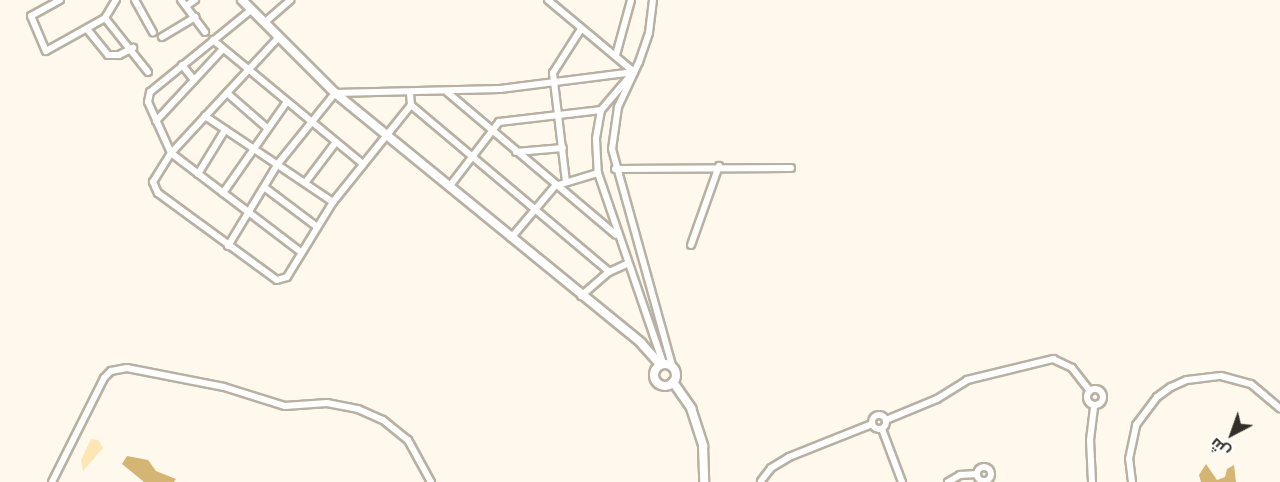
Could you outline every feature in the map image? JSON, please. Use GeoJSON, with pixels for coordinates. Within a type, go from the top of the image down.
{"type":"FeatureCollection","features":[{"type":"Feature","properties":{"kind":"street"},"geometry":{"type":"LineString","coordinates":[[60,0],[31,16],[46,51],[105,18],[116,0]]}},
{"type":"Feature","properties":{"kind":"street"},"geometry":{"type":"LineString","coordinates":[[135,0],[153,32]]}},
{"type":"Feature","properties":{"kind":"street"},"geometry":{"type":"LineString","coordinates":[[195,0],[183,3],[205,32]]}},
{"type":"Feature","properties":{"kind":"street"},"geometry":{"type":"LineString","coordinates":[[242,0],[335,93],[641,343],[662,364],[672,366]]}},
{"type":"Feature","properties":{"kind":"street"},"geometry":{"type":"LineString","coordinates":[[264,23],[290,0]]}},
{"type":"Feature","properties":{"kind":"street"},"geometry":{"type":"LineString","coordinates":[[616,55],[631,0]]}},
{"type":"Feature","properties":{"kind":"street"},"geometry":{"type":"LineString","coordinates":[[653,0],[649,33],[618,107],[613,129],[615,170],[676,375],[673,382],[663,386],[655,381],[654,372],[662,364]]}},
{"type":"Feature","properties":{"kind":"street"},"geometry":{"type":"LineString","coordinates":[[552,2],[634,72]]}},
{"type":"Feature","properties":{"kind":"street"},"geometry":{"type":"LineString","coordinates":[[251,10],[150,92],[148,102],[171,153],[301,252]]}},
{"type":"Feature","properties":{"kind":"street"},"geometry":{"type":"LineString","coordinates":[[162,37],[195,17]]}},
{"type":"Feature","properties":{"kind":"street"},"geometry":{"type":"LineString","coordinates":[[105,18],[133,48],[148,72]]}},
{"type":"Feature","properties":{"kind":"street"},"geometry":{"type":"LineString","coordinates":[[87,29],[108,55],[119,55],[133,48]]}},
{"type":"Feature","properties":{"kind":"street"},"geometry":{"type":"LineString","coordinates":[[566,182],[554,71],[581,29]]}},
{"type":"Feature","properties":{"kind":"street"},"geometry":{"type":"LineString","coordinates":[[278,38],[171,153],[154,176],[154,188],[228,246],[279,280],[287,277],[333,202],[411,105],[410,93]]}},
{"type":"Feature","properties":{"kind":"street"},"geometry":{"type":"LineString","coordinates":[[213,40],[286,103],[363,164]]}},
{"type":"Feature","properties":{"kind":"street"},"geometry":{"type":"LineString","coordinates":[[156,121],[223,49]]}},
{"type":"Feature","properties":{"kind":"street"},"geometry":{"type":"LineString","coordinates":[[182,65],[194,80]]}},
{"type":"Feature","properties":{"kind":"street"},"geometry":{"type":"LineString","coordinates":[[335,93],[447,92],[634,72]]}},
{"type":"Feature","properties":{"kind":"street"},"geometry":{"type":"LineString","coordinates":[[634,72],[601,110],[596,139],[598,173],[662,364]]}},
{"type":"Feature","properties":{"kind":"street"},"geometry":{"type":"LineString","coordinates":[[447,92],[555,186],[618,236]]}},
{"type":"Feature","properties":{"kind":"street"},"geometry":{"type":"LineString","coordinates":[[226,93],[266,127]]}},
{"type":"Feature","properties":{"kind":"street"},"geometry":{"type":"LineString","coordinates":[[228,246],[277,165],[335,93]]}},
{"type":"Feature","properties":{"kind":"street"},"geometry":{"type":"LineString","coordinates":[[223,193],[266,127],[286,103]]}},
{"type":"Feature","properties":{"kind":"street"},"geometry":{"type":"LineString","coordinates":[[411,105],[609,272]]}},
{"type":"Feature","properties":{"kind":"street"},"geometry":{"type":"LineString","coordinates":[[448,187],[492,132],[504,121],[601,110]]}},
{"type":"Feature","properties":{"kind":"street"},"geometry":{"type":"LineString","coordinates":[[205,116],[333,202]]}},
{"type":"Feature","properties":{"kind":"street"},"geometry":{"type":"LineString","coordinates":[[198,174],[225,130]]}},
{"type":"Feature","properties":{"kind":"street"},"geometry":{"type":"LineString","coordinates":[[305,183],[336,142]]}},
{"type":"Feature","properties":{"kind":"street"},"geometry":{"type":"LineString","coordinates":[[516,152],[563,148]]}},
{"type":"Feature","properties":{"kind":"street"},"geometry":{"type":"LineString","coordinates":[[615,170],[719,166],[790,168]]}},
{"type":"Feature","properties":{"kind":"street"},"geometry":{"type":"LineString","coordinates":[[691,245],[719,166]]}},
{"type":"Feature","properties":{"kind":"street"},"geometry":{"type":"LineString","coordinates":[[511,238],[555,186],[598,173]]}},
{"type":"Feature","properties":{"kind":"street"},"geometry":{"type":"LineString","coordinates":[[264,188],[317,227]]}},
{"type":"Feature","properties":{"kind":"street"},"geometry":{"type":"LineString","coordinates":[[581,296],[609,272],[627,264]]}},
{"type":"Feature","properties":{"kind":"street"},"geometry":{"type":"LineString","coordinates":[[882,429],[886,420],[937,399],[967,380],[1053,359],[1072,369],[1090,391]]}},
{"type":"Feature","properties":{"kind":"street"},"geometry":{"type":"LineString","coordinates":[[52,482],[104,378],[111,371],[127,368],[224,387],[285,406],[327,403],[358,409],[383,420],[408,440],[430,482]]}},
{"type":"Feature","properties":{"kind":"street"},"geometry":{"type":"LineString","coordinates":[[1132,482],[1128,459],[1136,425],[1157,397],[1171,387],[1195,378],[1221,376],[1251,384],[1280,408]]}},
{"type":"Feature","properties":{"kind":"street"},"geometry":{"type":"LineString","coordinates":[[673,382],[691,408],[703,446],[704,482]]}},
{"type":"Feature","properties":{"kind":"street"},"geometry":{"type":"LineString","coordinates":[[1090,391],[1099,390],[1103,396],[1102,402],[1094,405]]}},
{"type":"Feature","properties":{"kind":"street"},"geometry":{"type":"LineString","coordinates":[[1090,391],[1087,399],[1094,405]]}},
{"type":"Feature","properties":{"kind":"street"},"geometry":{"type":"LineString","coordinates":[[1092,482],[1089,440],[1094,405]]}},
{"type":"Feature","properties":{"kind":"street"},"geometry":{"type":"LineString","coordinates":[[761,482],[771,468],[789,457],[872,424],[877,415],[886,420]]}},
{"type":"Feature","properties":{"kind":"street"},"geometry":{"type":"LineString","coordinates":[[872,424],[882,429],[902,482]]}},
{"type":"Feature","properties":{"kind":"street"},"geometry":{"type":"LineString","coordinates":[[948,482],[960,475],[977,474]]}},
{"type":"Feature","properties":{"kind":"shaded area"},"geometry":{"type":"Polygon","coordinates":[[[91,439],[98,440],[103,448],[83,471],[81,460],[91,439]]]}},
{"type":"Feature","properties":{"kind":"shaded area"},"geometry":{"type":"Polygon","coordinates":[[[127,456],[148,460],[156,471],[176,479],[174,482],[144,482],[122,464],[127,456]]]}},
{"type":"Feature","properties":{"kind":"shaded area"},"geometry":{"type":"Polygon","coordinates":[[[1206,464],[1217,480],[1225,477],[1227,469],[1234,465],[1236,482],[1201,482],[1199,475],[1206,464]]]}}]}
